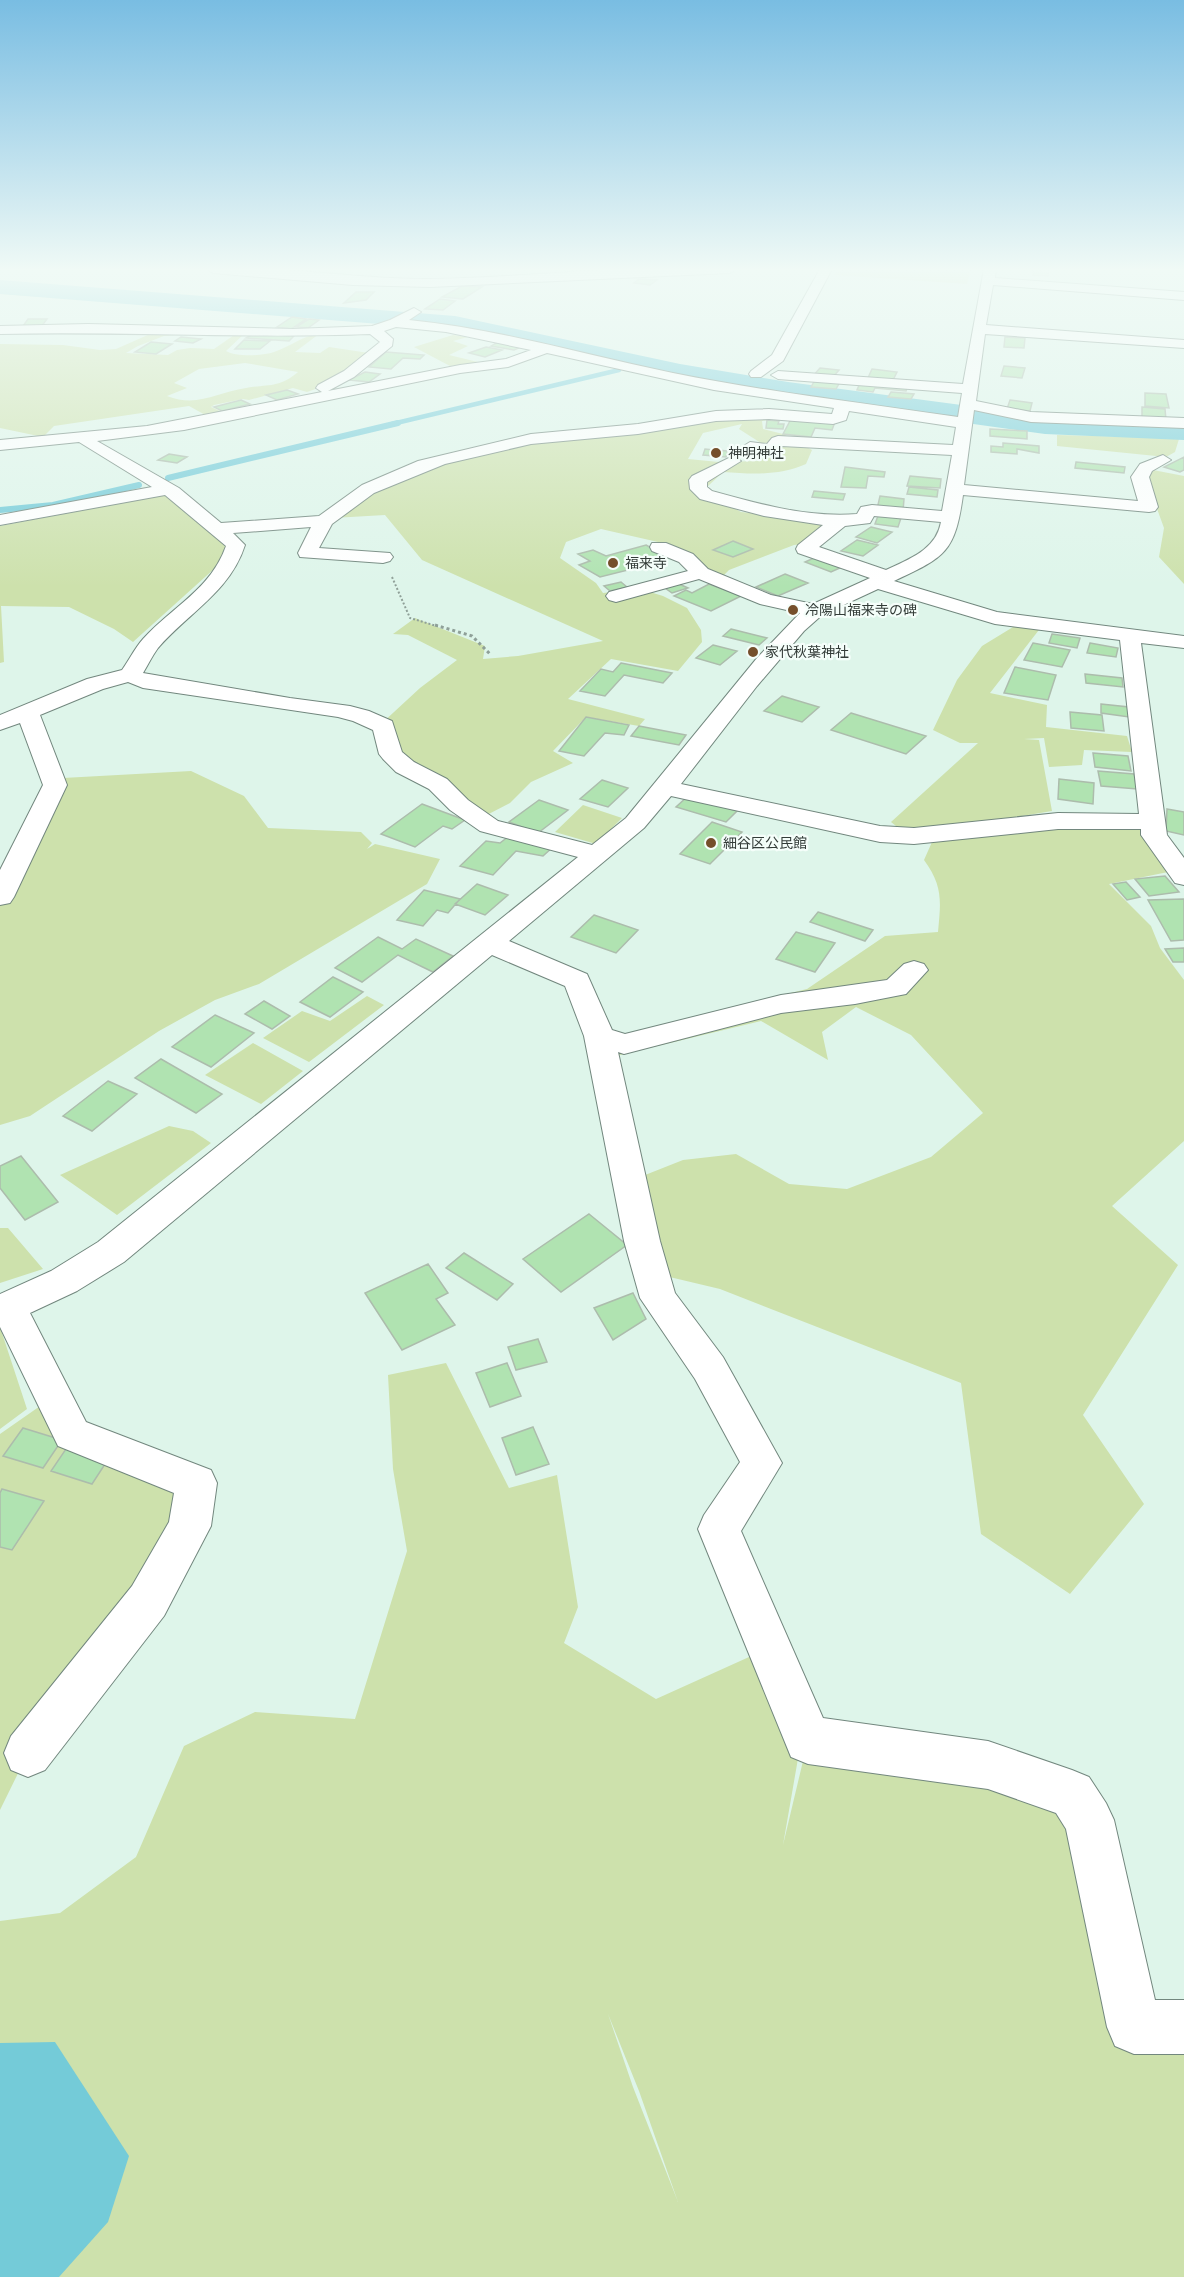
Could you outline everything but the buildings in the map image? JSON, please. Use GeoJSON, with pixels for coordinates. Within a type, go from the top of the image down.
{"type":"FeatureCollection","features":[{"type":"Feature","properties":{"kind":"street"},"geometry":{"type":"LineString","coordinates":[[283,405],[340,382],[349,375]]}},
{"type":"Feature","properties":{"kind":"street"},"geometry":{"type":"LineString","coordinates":[[0,445],[147,431],[429,375]]}},
{"type":"Feature","properties":{"kind":"street"},"geometry":{"type":"LineString","coordinates":[[665,375],[714,386],[846,405],[966,409]]}},
{"type":"Feature","properties":{"kind":"street"},"geometry":{"type":"LineString","coordinates":[[764,375],[966,409],[1041,418],[1184,423]]}},
{"type":"Feature","properties":{"kind":"street"},"geometry":{"type":"LineString","coordinates":[[28,1753],[148,1601],[190,1526],[196,1483],[72,1434],[4,1309],[64,1281],[111,1252],[635,823],[667,788],[781,642],[815,611],[917,563],[934,552],[943,540],[951,517],[971,375]]}},
{"type":"Feature","properties":{"kind":"street"},"geometry":{"type":"LineString","coordinates":[[383,557],[308,553],[324,521],[368,489],[423,465],[531,439],[638,429],[694,419],[741,414],[833,419],[840,417],[842,408],[846,405]]}},
{"type":"Feature","properties":{"kind":"street"},"geometry":{"type":"LineString","coordinates":[[83,438],[92,446],[168,489],[236,545],[233,559],[201,599],[152,641],[130,675]]}},
{"type":"Feature","properties":{"kind":"street"},"geometry":{"type":"LineString","coordinates":[[750,447],[771,449],[778,441],[960,450]]}},
{"type":"Feature","properties":{"kind":"street"},"geometry":{"type":"LineString","coordinates":[[955,489],[1149,507],[1140,477],[1146,468],[1163,460]]}},
{"type":"Feature","properties":{"kind":"street"},"geometry":{"type":"LineString","coordinates":[[733,461],[698,480],[699,489],[706,495],[765,512],[841,520],[864,519],[867,511],[872,510],[951,517]]}},
{"type":"Feature","properties":{"kind":"street"},"geometry":{"type":"LineString","coordinates":[[1,520],[168,489]]}},
{"type":"Feature","properties":{"kind":"street"},"geometry":{"type":"LineString","coordinates":[[841,520],[805,549],[882,580],[995,618],[1184,642]]}},
{"type":"Feature","properties":{"kind":"street"},"geometry":{"type":"LineString","coordinates":[[218,529],[324,521]]}},
{"type":"Feature","properties":{"kind":"street"},"geometry":{"type":"LineString","coordinates":[[659,547],[686,558],[701,573],[767,600],[789,603],[815,611]]}},
{"type":"Feature","properties":{"kind":"street"},"geometry":{"type":"LineString","coordinates":[[616,596],[701,573]]}},
{"type":"Feature","properties":{"kind":"street"},"geometry":{"type":"LineString","coordinates":[[1130,636],[1154,835],[1184,877]]}},
{"type":"Feature","properties":{"kind":"street"},"geometry":{"type":"LineString","coordinates":[[0,723],[95,684],[130,675],[143,681],[294,705],[342,710],[370,718],[384,726],[391,754],[405,767],[438,784],[459,805],[489,826],[598,854]]}},
{"type":"Feature","properties":{"kind":"street"},"geometry":{"type":"LineString","coordinates":[[0,897],[55,785],[28,712]]}},
{"type":"Feature","properties":{"kind":"street"},"geometry":{"type":"LineString","coordinates":[[667,788],[880,834],[903,836],[1058,821],[1152,822]]}},
{"type":"Feature","properties":{"kind":"street"},"geometry":{"type":"LineString","coordinates":[[489,943],[577,980],[599,1036],[642,1241],[658,1298],[709,1368],[762,1463],[719,1528],[808,1740],[988,1766],[1072,1794],[1089,1820],[1134,2028],[1184,2027]]}},
{"type":"Feature","properties":{"kind":"street"},"geometry":{"type":"LineString","coordinates":[[599,1036],[624,1044],[781,1004],[855,995],[896,987],[914,970]]}},
{"type":"Feature","properties":{"kind":"path"},"geometry":{"type":"LineString","coordinates":[[383,557],[410,618],[472,636],[491,655]]}},
{"type":"Feature","properties":{"kind":"green space"},"geometry":{"type":"Polygon","coordinates":[[[0,375],[188,375],[174,383],[187,388],[167,396],[198,400],[236,390],[279,383],[293,375],[340,375],[327,385],[307,392],[293,388],[249,400],[243,399],[214,405],[211,407],[222,412],[209,417],[189,406],[54,426],[43,437],[0,428],[0,375]]]}},
{"type":"Feature","properties":{"kind":"green space"},"geometry":{"type":"Polygon","coordinates":[[[696,418],[782,418],[762,421],[763,429],[783,434],[812,450],[806,464],[785,471],[755,474],[723,472],[707,487],[700,489],[741,512],[831,522],[803,544],[794,545],[729,570],[722,577],[706,572],[689,557],[658,542],[601,529],[566,542],[560,558],[596,583],[603,593],[640,589],[663,596],[687,608],[701,630],[702,642],[678,671],[611,659],[568,699],[645,719],[639,726],[586,717],[553,751],[573,763],[531,782],[510,803],[481,818],[394,756],[381,724],[420,688],[457,660],[408,635],[393,634],[415,618],[485,646],[483,659],[518,656],[603,641],[422,560],[385,515],[333,518],[382,483],[424,465],[509,446],[696,418]],[[742,424],[703,433],[688,459],[719,462],[760,461],[772,450],[739,429],[742,424]]]}},
{"type":"Feature","properties":{"kind":"green space"},"geometry":{"type":"Polygon","coordinates":[[[1031,419],[1184,428],[1184,438],[1170,435],[1038,430],[983,423],[985,420],[1024,423],[1031,419]]]}},
{"type":"Feature","properties":{"kind":"green space"},"geometry":{"type":"Polygon","coordinates":[[[1057,435],[1179,439],[1175,452],[1166,457],[1057,446],[1057,435]]]}},
{"type":"Feature","properties":{"kind":"green space"},"geometry":{"type":"Polygon","coordinates":[[[1153,470],[1184,476],[1184,584],[1159,557],[1164,528],[1148,484],[1150,473],[1153,470]]]}},
{"type":"Feature","properties":{"kind":"green space"},"geometry":{"type":"Polygon","coordinates":[[[163,495],[189,506],[235,550],[133,642],[114,629],[69,607],[1,606],[4,662],[0,663],[0,526],[163,495]]]}},
{"type":"Feature","properties":{"kind":"green space"},"geometry":{"type":"Polygon","coordinates":[[[1018,624],[1042,626],[990,693],[1047,705],[1046,727],[1127,736],[1132,752],[1084,750],[1082,765],[1049,767],[1044,738],[1024,739],[1039,740],[1052,811],[999,820],[901,830],[891,822],[978,743],[960,743],[933,730],[957,680],[982,646],[1018,624]]]}},
{"type":"Feature","properties":{"kind":"green space"},"geometry":{"type":"Polygon","coordinates":[[[191,771],[244,796],[268,828],[361,832],[372,843],[367,849],[375,844],[440,859],[427,884],[259,984],[215,1000],[159,1031],[30,1116],[0,1125],[0,897],[63,778],[191,771]]]}},
{"type":"Feature","properties":{"kind":"green space"},"geometry":{"type":"Polygon","coordinates":[[[583,805],[622,818],[596,844],[555,832],[583,805]]]}},
{"type":"Feature","properties":{"kind":"green space"},"geometry":{"type":"Polygon","coordinates":[[[1057,824],[1139,827],[1173,871],[1109,884],[1151,926],[1160,948],[1184,980],[1184,1141],[1112,1206],[1178,1265],[1083,1415],[1144,1504],[1070,1594],[981,1534],[961,1383],[720,1289],[657,1274],[635,1179],[683,1160],[736,1154],[789,1184],[847,1189],[931,1157],[983,1113],[911,1035],[856,1007],[822,1032],[828,1060],[761,1021],[616,1056],[611,1037],[807,989],[885,936],[938,932],[940,911],[938,886],[924,860],[932,842],[1057,824]]]}},
{"type":"Feature","properties":{"kind":"green space"},"geometry":{"type":"Polygon","coordinates":[[[367,996],[384,1005],[309,1062],[263,1038],[302,1011],[330,1021],[367,996]]]}},
{"type":"Feature","properties":{"kind":"green space"},"geometry":{"type":"Polygon","coordinates":[[[253,1043],[303,1071],[261,1104],[205,1075],[253,1043]]]}},
{"type":"Feature","properties":{"kind":"green space"},"geometry":{"type":"Polygon","coordinates":[[[169,1126],[193,1131],[211,1143],[117,1215],[60,1175],[169,1126]]]}},
{"type":"Feature","properties":{"kind":"green space"},"geometry":{"type":"Polygon","coordinates":[[[0,1228],[8,1228],[43,1269],[0,1283],[0,1228]]]}},
{"type":"Feature","properties":{"kind":"green space"},"geometry":{"type":"Polygon","coordinates":[[[0,1327],[27,1409],[0,1429],[0,1327]]]}},
{"type":"Feature","properties":{"kind":"green space"},"geometry":{"type":"Polygon","coordinates":[[[446,1363],[509,1488],[557,1475],[578,1607],[564,1643],[656,1699],[769,1648],[800,1747],[783,1845],[808,1740],[1071,1785],[1134,2027],[1184,2027],[1184,2277],[0,2277],[0,1921],[60,1913],[136,1857],[184,1746],[255,1712],[355,1719],[407,1551],[393,1469],[388,1375],[446,1363]],[[608,2014],[633,2087],[678,2202],[639,2091],[608,2014]]]}},
{"type":"Feature","properties":{"kind":"green space"},"geometry":{"type":"Polygon","coordinates":[[[53,1397],[81,1431],[196,1483],[28,1753],[0,1810],[0,1434],[53,1397]]]}},
{"type":"Feature","properties":{"kind":"water"},"geometry":{"type":"Polygon","coordinates":[[[55,2042],[129,2156],[108,2222],[59,2277],[0,2277],[0,2043],[55,2042]]]}},
{"type":"Feature","properties":{"kind":"waterway"},"geometry":{"type":"LineString","coordinates":[[392,424],[597,375]]}},
{"type":"Feature","properties":{"kind":"waterway"},"geometry":{"type":"LineString","coordinates":[[700,375],[788,390],[1045,425],[1184,431]]}},
{"type":"Feature","properties":{"kind":"waterway"},"geometry":{"type":"LineString","coordinates":[[168,478],[398,423]]}},
{"type":"Feature","properties":{"kind":"waterway"},"geometry":{"type":"LineString","coordinates":[[0,510],[53,505],[139,485]]}},
{"type":"Feature","properties":{"kind":"place","name":"神明神社"},"geometry":{"type":"Point","coordinates":[716,453]}},
{"type":"Feature","properties":{"kind":"place","name":"福来寺"},"geometry":{"type":"Point","coordinates":[613,563]}},
{"type":"Feature","properties":{"kind":"place","name":"冷陽山福来寺の碑"},"geometry":{"type":"Point","coordinates":[793,610]}},
{"type":"Feature","properties":{"kind":"place","name":"家代秋葉神社"},"geometry":{"type":"Point","coordinates":[753,652]}},
{"type":"Feature","properties":{"kind":"place","name":"細谷区公民館"},"geometry":{"type":"Point","coordinates":[711,843]}}]}
